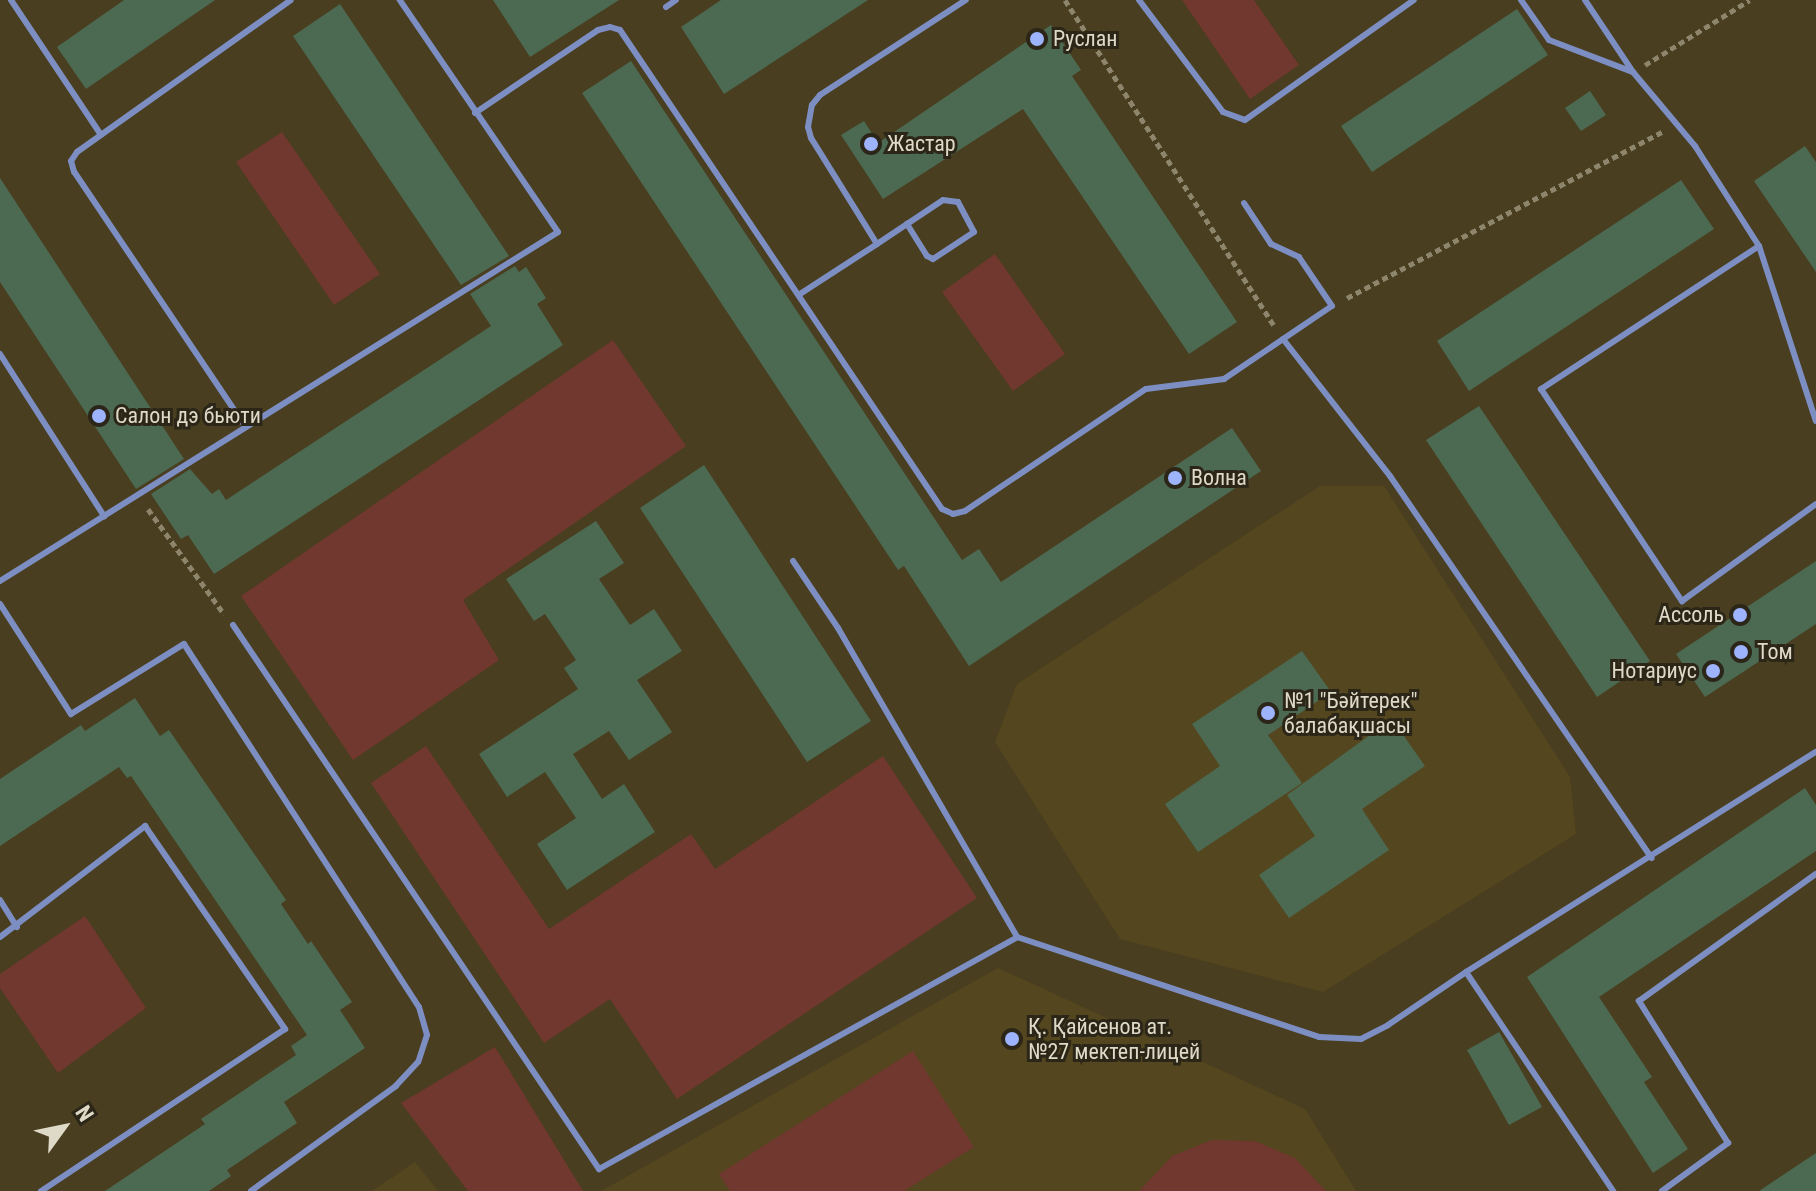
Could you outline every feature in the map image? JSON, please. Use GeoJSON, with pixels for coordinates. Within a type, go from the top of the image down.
{"type":"FeatureCollection","features":[{"type":"Feature","properties":{"kind":"lane"},"geometry":{"type":"LineString","coordinates":[[11,0],[101,135]]}},
{"type":"Feature","properties":{"kind":"lane"},"geometry":{"type":"LineString","coordinates":[[245,426],[71,167],[72,157],[291,0]]}},
{"type":"Feature","properties":{"kind":"lane"},"geometry":{"type":"LineString","coordinates":[[0,581],[558,232],[400,0]]}},
{"type":"Feature","properties":{"kind":"lane"},"geometry":{"type":"LineString","coordinates":[[666,7],[676,0]]}},
{"type":"Feature","properties":{"kind":"lane"},"geometry":{"type":"LineString","coordinates":[[877,244],[811,138],[808,127],[812,105],[820,95],[966,0]]}},
{"type":"Feature","properties":{"kind":"lane"},"geometry":{"type":"LineString","coordinates":[[1139,0],[1223,112],[1245,120],[1414,0]]}},
{"type":"Feature","properties":{"kind":"lane"},"geometry":{"type":"LineString","coordinates":[[1521,0],[1549,40],[1633,72]]}},
{"type":"Feature","properties":{"kind":"lane"},"geometry":{"type":"LineString","coordinates":[[1585,0],[1633,72],[1678,123],[1759,246],[1816,421]]}},
{"type":"Feature","properties":{"kind":"lane"},"geometry":{"type":"LineString","coordinates":[[475,113],[598,30],[610,27],[620,30],[942,509],[953,514],[965,511],[1146,389],[1224,379],[1332,306],[1299,257],[1271,244],[1244,203]]}},
{"type":"Feature","properties":{"kind":"lane"},"geometry":{"type":"LineString","coordinates":[[800,294],[907,224],[952,198],[958,202],[974,230],[933,259],[927,256],[907,224]]}},
{"type":"Feature","properties":{"kind":"lane"},"geometry":{"type":"LineString","coordinates":[[1759,246],[1541,389],[1682,601],[1816,504]]}},
{"type":"Feature","properties":{"kind":"lane"},"geometry":{"type":"LineString","coordinates":[[1283,339],[1390,476],[1652,858]]}},
{"type":"Feature","properties":{"kind":"lane"},"geometry":{"type":"LineString","coordinates":[[0,354],[104,516]]}},
{"type":"Feature","properties":{"kind":"lane"},"geometry":{"type":"LineString","coordinates":[[793,561],[838,628],[1017,937],[1319,1037],[1361,1039],[1388,1025],[1466,972],[1652,858],[1816,752]]}},
{"type":"Feature","properties":{"kind":"lane"},"geometry":{"type":"LineString","coordinates":[[0,604],[71,714],[184,644],[419,1007],[427,1035],[418,1062],[404,1078],[251,1191]]}},
{"type":"Feature","properties":{"kind":"lane"},"geometry":{"type":"LineString","coordinates":[[233,625],[599,1169],[1017,937]]}},
{"type":"Feature","properties":{"kind":"lane"},"geometry":{"type":"LineString","coordinates":[[0,937],[145,826],[285,1029],[41,1191]]}},
{"type":"Feature","properties":{"kind":"lane"},"geometry":{"type":"LineString","coordinates":[[1662,1191],[1728,1143],[1639,1001],[1816,874]]}},
{"type":"Feature","properties":{"kind":"lane"},"geometry":{"type":"LineString","coordinates":[[0,900],[17,927]]}},
{"type":"Feature","properties":{"kind":"lane"},"geometry":{"type":"LineString","coordinates":[[1466,972],[1613,1191]]}},
{"type":"Feature","properties":{"kind":"path"},"geometry":{"type":"LineString","coordinates":[[1065,0],[1283,339]]}},
{"type":"Feature","properties":{"kind":"path"},"geometry":{"type":"LineString","coordinates":[[1633,72],[1750,0]]}},
{"type":"Feature","properties":{"kind":"path"},"geometry":{"type":"LineString","coordinates":[[1332,306],[1678,123]]}},
{"type":"Feature","properties":{"kind":"path"},"geometry":{"type":"LineString","coordinates":[[138,495],[233,625]]}},
{"type":"Feature","properties":{"kind":"shaded area"},"geometry":{"type":"Polygon","coordinates":[[[1182,0],[1254,0],[1299,65],[1250,99],[1182,0]]]}},
{"type":"Feature","properties":{"kind":"shaded area"},"geometry":{"type":"Polygon","coordinates":[[[282,132],[380,274],[334,305],[236,162],[282,132]]]}},
{"type":"Feature","properties":{"kind":"shaded area"},"geometry":{"type":"Polygon","coordinates":[[[995,254],[1065,354],[1013,391],[942,292],[995,254]]]}},
{"type":"Feature","properties":{"kind":"shaded area"},"geometry":{"type":"Polygon","coordinates":[[[613,340],[686,446],[463,600],[499,660],[353,760],[241,596],[613,340]]]}},
{"type":"Feature","properties":{"kind":"shaded area","name":"№1 \"Бәйтерек\" балабақшасы"},"geometry":{"type":"Polygon","coordinates":[[[1320,486],[1384,486],[1570,777],[1576,834],[1323,992],[1120,939],[995,742],[1017,684],[1320,486]]]}},
{"type":"Feature","properties":{"kind":"shaded area"},"geometry":{"type":"Polygon","coordinates":[[[426,746],[549,929],[691,834],[715,869],[883,756],[977,898],[677,1099],[610,999],[544,1043],[371,783],[426,746]]]}},
{"type":"Feature","properties":{"kind":"shaded area"},"geometry":{"type":"Polygon","coordinates":[[[85,916],[146,1008],[58,1073],[0,988],[0,974],[85,916]]]}},
{"type":"Feature","properties":{"kind":"shaded area","name":"Қ. Қайсенов ат. №27 мектеп-лицей"},"geometry":{"type":"Polygon","coordinates":[[[998,968],[1305,1109],[1356,1191],[601,1191],[998,968]]]}},
{"type":"Feature","properties":{"kind":"shaded area"},"geometry":{"type":"Polygon","coordinates":[[[495,1047],[583,1191],[468,1191],[401,1103],[495,1047]]]}},
{"type":"Feature","properties":{"kind":"shaded area"},"geometry":{"type":"Polygon","coordinates":[[[913,1051],[974,1147],[904,1191],[730,1191],[719,1174],[913,1051]]]}},
{"type":"Feature","properties":{"kind":"shaded area"},"geometry":{"type":"Polygon","coordinates":[[[1212,1140],[1255,1141],[1295,1158],[1326,1191],[1139,1191],[1172,1156],[1212,1140]]]}},
{"type":"Feature","properties":{"kind":"shaded area"},"geometry":{"type":"Polygon","coordinates":[[[415,1162],[438,1191],[372,1191],[415,1162]]]}},
{"type":"Feature","properties":{"kind":"building"},"geometry":{"type":"Polygon","coordinates":[[[124,0],[215,0],[86,89],[57,47],[124,0]]]}},
{"type":"Feature","properties":{"kind":"building"},"geometry":{"type":"Polygon","coordinates":[[[493,0],[619,0],[530,57],[493,0]]]}},
{"type":"Feature","properties":{"kind":"building"},"geometry":{"type":"Polygon","coordinates":[[[721,0],[868,0],[724,94],[681,27],[721,0]]]}},
{"type":"Feature","properties":{"kind":"building"},"geometry":{"type":"Polygon","coordinates":[[[340,4],[509,256],[461,285],[293,36],[340,4]]]}},
{"type":"Feature","properties":{"kind":"building"},"geometry":{"type":"Polygon","coordinates":[[[1517,9],[1548,55],[1372,172],[1341,126],[1517,9]]]}},
{"type":"Feature","properties":{"kind":"building"},"geometry":{"type":"Polygon","coordinates":[[[1051,25],[1081,70],[1072,76],[1237,322],[1189,354],[1023,109],[883,199],[841,135],[864,121],[878,143],[1051,25]]]}},
{"type":"Feature","properties":{"kind":"building"},"geometry":{"type":"Polygon","coordinates":[[[631,61],[962,560],[979,549],[1001,582],[1232,428],[1261,471],[969,666],[904,566],[898,570],[582,93],[631,61]]]}},
{"type":"Feature","properties":{"kind":"building"},"geometry":{"type":"Polygon","coordinates":[[[1590,91],[1606,115],[1581,131],[1565,108],[1590,91]]]}},
{"type":"Feature","properties":{"kind":"building"},"geometry":{"type":"Polygon","coordinates":[[[1805,146],[1816,162],[1816,272],[1754,181],[1805,146]]]}},
{"type":"Feature","properties":{"kind":"building"},"geometry":{"type":"Polygon","coordinates":[[[0,178],[184,459],[136,489],[0,282],[0,178]]]}},
{"type":"Feature","properties":{"kind":"building"},"geometry":{"type":"Polygon","coordinates":[[[1681,180],[1714,229],[1469,391],[1437,341],[1681,180]]]}},
{"type":"Feature","properties":{"kind":"building"},"geometry":{"type":"Polygon","coordinates":[[[515,266],[519,272],[526,267],[546,298],[537,304],[563,345],[214,574],[188,535],[181,539],[151,494],[190,469],[212,494],[219,489],[226,500],[491,326],[470,294],[515,266]]]}},
{"type":"Feature","properties":{"kind":"building"},"geometry":{"type":"Polygon","coordinates":[[[1479,406],[1650,661],[1597,697],[1426,440],[1479,406]]]}},
{"type":"Feature","properties":{"kind":"building"},"geometry":{"type":"Polygon","coordinates":[[[704,465],[871,721],[807,762],[640,508],[704,465]]]}},
{"type":"Feature","properties":{"kind":"building"},"geometry":{"type":"Polygon","coordinates":[[[596,521],[624,563],[599,579],[630,625],[654,609],[682,651],[637,680],[672,732],[629,760],[609,731],[573,754],[602,799],[624,784],[655,832],[567,890],[537,844],[576,818],[545,772],[507,797],[479,754],[578,689],[564,668],[576,660],[545,614],[534,621],[506,579],[596,521]]]}},
{"type":"Feature","properties":{"kind":"building"},"geometry":{"type":"Polygon","coordinates":[[[1816,561],[1816,624],[1705,697],[1676,654],[1816,561]]]}},
{"type":"Feature","properties":{"kind":"building"},"geometry":{"type":"Polygon","coordinates":[[[1302,651],[1331,692],[1268,735],[1302,783],[1198,852],[1165,804],[1220,766],[1192,724],[1302,651]]]}},
{"type":"Feature","properties":{"kind":"building"},"geometry":{"type":"Polygon","coordinates":[[[135,698],[160,736],[169,730],[286,900],[281,904],[308,944],[311,941],[352,1002],[340,1010],[365,1048],[284,1102],[297,1123],[227,1170],[231,1176],[209,1191],[105,1191],[205,1124],[201,1119],[296,1055],[291,1046],[307,1035],[131,776],[127,778],[119,767],[0,846],[0,779],[81,725],[85,731],[135,698]]]}},
{"type":"Feature","properties":{"kind":"building"},"geometry":{"type":"Polygon","coordinates":[[[1392,719],[1425,766],[1362,809],[1389,850],[1289,918],[1259,875],[1315,836],[1287,795],[1392,719]]]}},
{"type":"Feature","properties":{"kind":"building"},"geometry":{"type":"Polygon","coordinates":[[[1805,788],[1816,805],[1816,851],[1599,997],[1652,1077],[1644,1082],[1688,1149],[1653,1173],[1527,977],[1805,788]]]}},
{"type":"Feature","properties":{"kind":"building"},"geometry":{"type":"Polygon","coordinates":[[[1499,1032],[1542,1107],[1509,1125],[1467,1050],[1499,1032]]]}},
{"type":"Feature","properties":{"kind":"building"},"geometry":{"type":"Polygon","coordinates":[[[1816,1153],[1816,1191],[1759,1191],[1816,1153]]]}},
{"type":"Feature","properties":{"kind":"place","name":"Руслан"},"geometry":{"type":"Point","coordinates":[1037,39]}},
{"type":"Feature","properties":{"kind":"place","name":"Жастар"},"geometry":{"type":"Point","coordinates":[871,144]}},
{"type":"Feature","properties":{"kind":"place","name":"Салон дэ бьюти"},"geometry":{"type":"Point","coordinates":[99,416]}},
{"type":"Feature","properties":{"kind":"place","name":"Волна"},"geometry":{"type":"Point","coordinates":[1175,478]}},
{"type":"Feature","properties":{"kind":"place","name":"Ассоль"},"geometry":{"type":"Point","coordinates":[1740,615]}},
{"type":"Feature","properties":{"kind":"place","name":"Том"},"geometry":{"type":"Point","coordinates":[1741,652]}},
{"type":"Feature","properties":{"kind":"place","name":"Нотариус"},"geometry":{"type":"Point","coordinates":[1713,671]}},
{"type":"Feature","properties":{"kind":"place","name":"№1 \"Бәйтерек\" балабақшасы"},"geometry":{"type":"Point","coordinates":[1268,713]}},
{"type":"Feature","properties":{"kind":"place","name":"Қ. Қайсенов ат. №27 мектеп-лицей"},"geometry":{"type":"Point","coordinates":[1012,1039]}}]}
